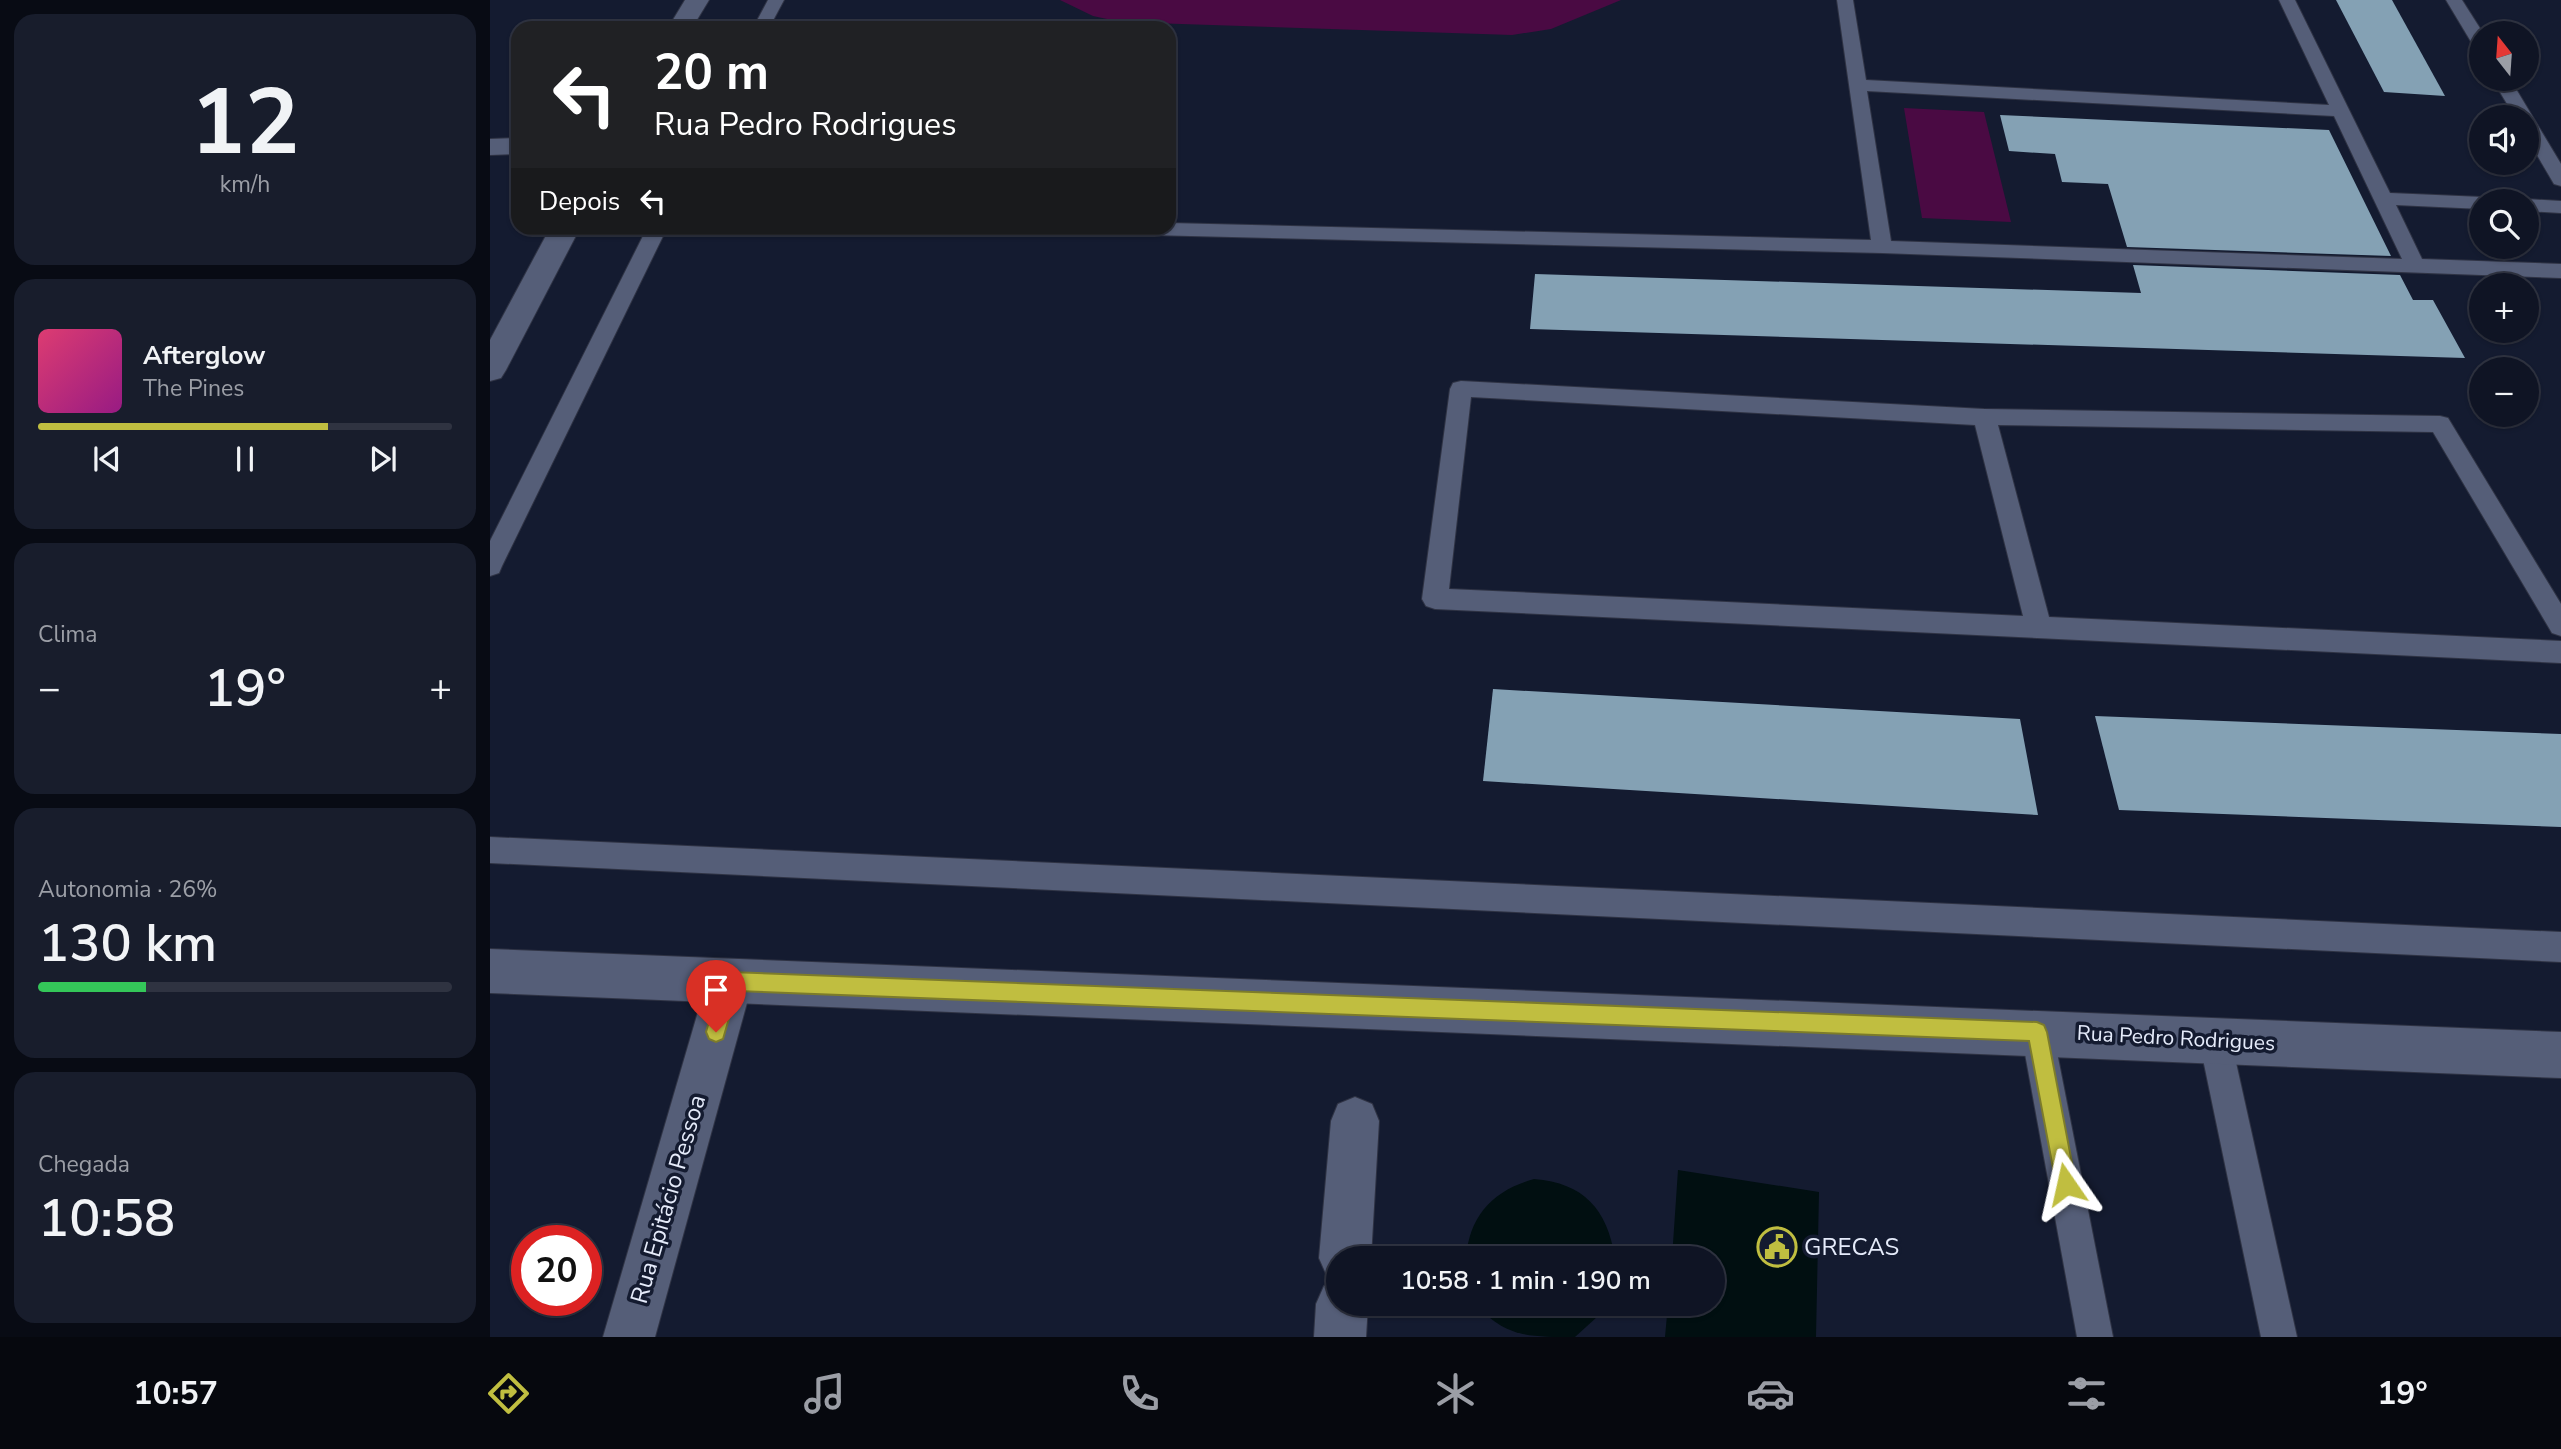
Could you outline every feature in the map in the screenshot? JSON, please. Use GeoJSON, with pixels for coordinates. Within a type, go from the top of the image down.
{"type":"FeatureCollection","features":[{"type":"Feature","properties":{"kind":"main road"},"geometry":{"type":"LineString","coordinates":[[684,21],[698,0]]}},
{"type":"Feature","properties":{"kind":"main road"},"geometry":{"type":"LineString","coordinates":[[490,147],[511,146]]}},
{"type":"Feature","properties":{"kind":"main road"},"geometry":{"type":"LineString","coordinates":[[490,370],[561,235]]}},
{"type":"Feature","properties":{"kind":"main road","name":"Rua Pedro Rodrigues"},"geometry":{"type":"LineString","coordinates":[[490,971],[2561,1055]]}},
{"type":"Feature","properties":{"kind":"main road","name":"Rua Epitácio Pessoa"},"geometry":{"type":"LineString","coordinates":[[629,1337],[730,981]]}},
{"type":"Feature","properties":{"kind":"main road"},"geometry":{"type":"LineString","coordinates":[[1346,1246],[1355,1121]]}},
{"type":"Feature","properties":{"kind":"main road"},"geometry":{"type":"LineString","coordinates":[[1340,1337],[1341,1316]]}},
{"type":"Feature","properties":{"kind":"lane"},"geometry":{"type":"LineString","coordinates":[[765,21],[776,0]]}},
{"type":"Feature","properties":{"kind":"lane"},"geometry":{"type":"LineString","coordinates":[[1845,0],[1882,247]]}},
{"type":"Feature","properties":{"kind":"lane"},"geometry":{"type":"LineString","coordinates":[[2287,0],[2415,265]]}},
{"type":"Feature","properties":{"kind":"lane"},"geometry":{"type":"LineString","coordinates":[[2454,0],[2469,25]]}},
{"type":"Feature","properties":{"kind":"lane"},"geometry":{"type":"LineString","coordinates":[[1858,85],[2340,111]]}},
{"type":"Feature","properties":{"kind":"lane"},"geometry":{"type":"LineString","coordinates":[[2539,142],[2561,180]]}},
{"type":"Feature","properties":{"kind":"lane"},"geometry":{"type":"LineString","coordinates":[[2384,199],[2469,202]]}},
{"type":"Feature","properties":{"kind":"lane"},"geometry":{"type":"LineString","coordinates":[[2539,206],[2561,207]]}},
{"type":"Feature","properties":{"kind":"lane"},"geometry":{"type":"LineString","coordinates":[[1176,230],[1882,247],[2561,271]]}},
{"type":"Feature","properties":{"kind":"lane"},"geometry":{"type":"LineString","coordinates":[[490,566],[654,235]]}},
{"type":"Feature","properties":{"kind":"lane"},"geometry":{"type":"LineString","coordinates":[[2561,626],[2440,424],[1984,417],[1461,389],[1435,599],[2561,652]]}},
{"type":"Feature","properties":{"kind":"lane"},"geometry":{"type":"LineString","coordinates":[[1984,417],[2039,628]]}},
{"type":"Feature","properties":{"kind":"lane"},"geometry":{"type":"LineString","coordinates":[[490,850],[2561,947]]}},
{"type":"Feature","properties":{"kind":"lane"},"geometry":{"type":"LineString","coordinates":[[2037,1032],[2095,1337]]}},
{"type":"Feature","properties":{"kind":"lane"},"geometry":{"type":"LineString","coordinates":[[2215,1040],[2278,1337]]}},
{"type":"Feature","properties":{"kind":"shaded area"},"geometry":{"type":"Polygon","coordinates":[[[1060,0],[1621,0],[1551,29],[1512,35],[1176,24],[1176,21],[1116,21],[1093,16],[1060,0]]]}},
{"type":"Feature","properties":{"kind":"shaded area"},"geometry":{"type":"Polygon","coordinates":[[[1904,108],[1984,112],[2011,222],[1922,218],[1904,108]]]}},
{"type":"Feature","properties":{"kind":"shaded area"},"geometry":{"type":"Polygon","coordinates":[[[1678,1170],[1819,1192],[1816,1337],[1665,1337],[1667,1316],[1725,1316],[1725,1246],[1673,1246],[1678,1170]]]}},
{"type":"Feature","properties":{"kind":"shaded area"},"geometry":{"type":"Polygon","coordinates":[[[1534,1179],[1567,1186],[1579,1193],[1599,1213],[1612,1246],[1468,1246],[1472,1229],[1486,1206],[1496,1197],[1534,1179]]]}},
{"type":"Feature","properties":{"kind":"shaded area"},"geometry":{"type":"Polygon","coordinates":[[[1488,1316],[1598,1316],[1575,1337],[1518,1333],[1488,1316]]]}},
{"type":"Feature","properties":{"kind":"building"},"geometry":{"type":"Polygon","coordinates":[[[2336,0],[2392,0],[2445,96],[2384,92],[2336,0]]]}},
{"type":"Feature","properties":{"kind":"building"},"geometry":{"type":"Polygon","coordinates":[[[2000,115],[2329,130],[2391,256],[2127,247],[2108,184],[2062,182],[2055,154],[2009,151],[2000,115]]]}},
{"type":"Feature","properties":{"kind":"building"},"geometry":{"type":"Polygon","coordinates":[[[2133,265],[2400,275],[2413,300],[2433,300],[2465,358],[1530,329],[1535,274],[2141,293],[2133,265]]]}},
{"type":"Feature","properties":{"kind":"building"},"geometry":{"type":"Polygon","coordinates":[[[1493,689],[2020,719],[2038,815],[1483,781],[1493,689]]]}},
{"type":"Feature","properties":{"kind":"building"},"geometry":{"type":"Polygon","coordinates":[[[2095,716],[2561,734],[2561,827],[2119,810],[2095,716]]]}},
{"type":"Feature","properties":{"kind":"place","name":"GRECAS"},"geometry":{"type":"Point","coordinates":[1777,1247]}},
{"type":"Feature","properties":{"kind":"route"},"geometry":{"type":"LineString","coordinates":[[716,1032],[730,981],[2037,1032],[2066,1184]]}}]}
